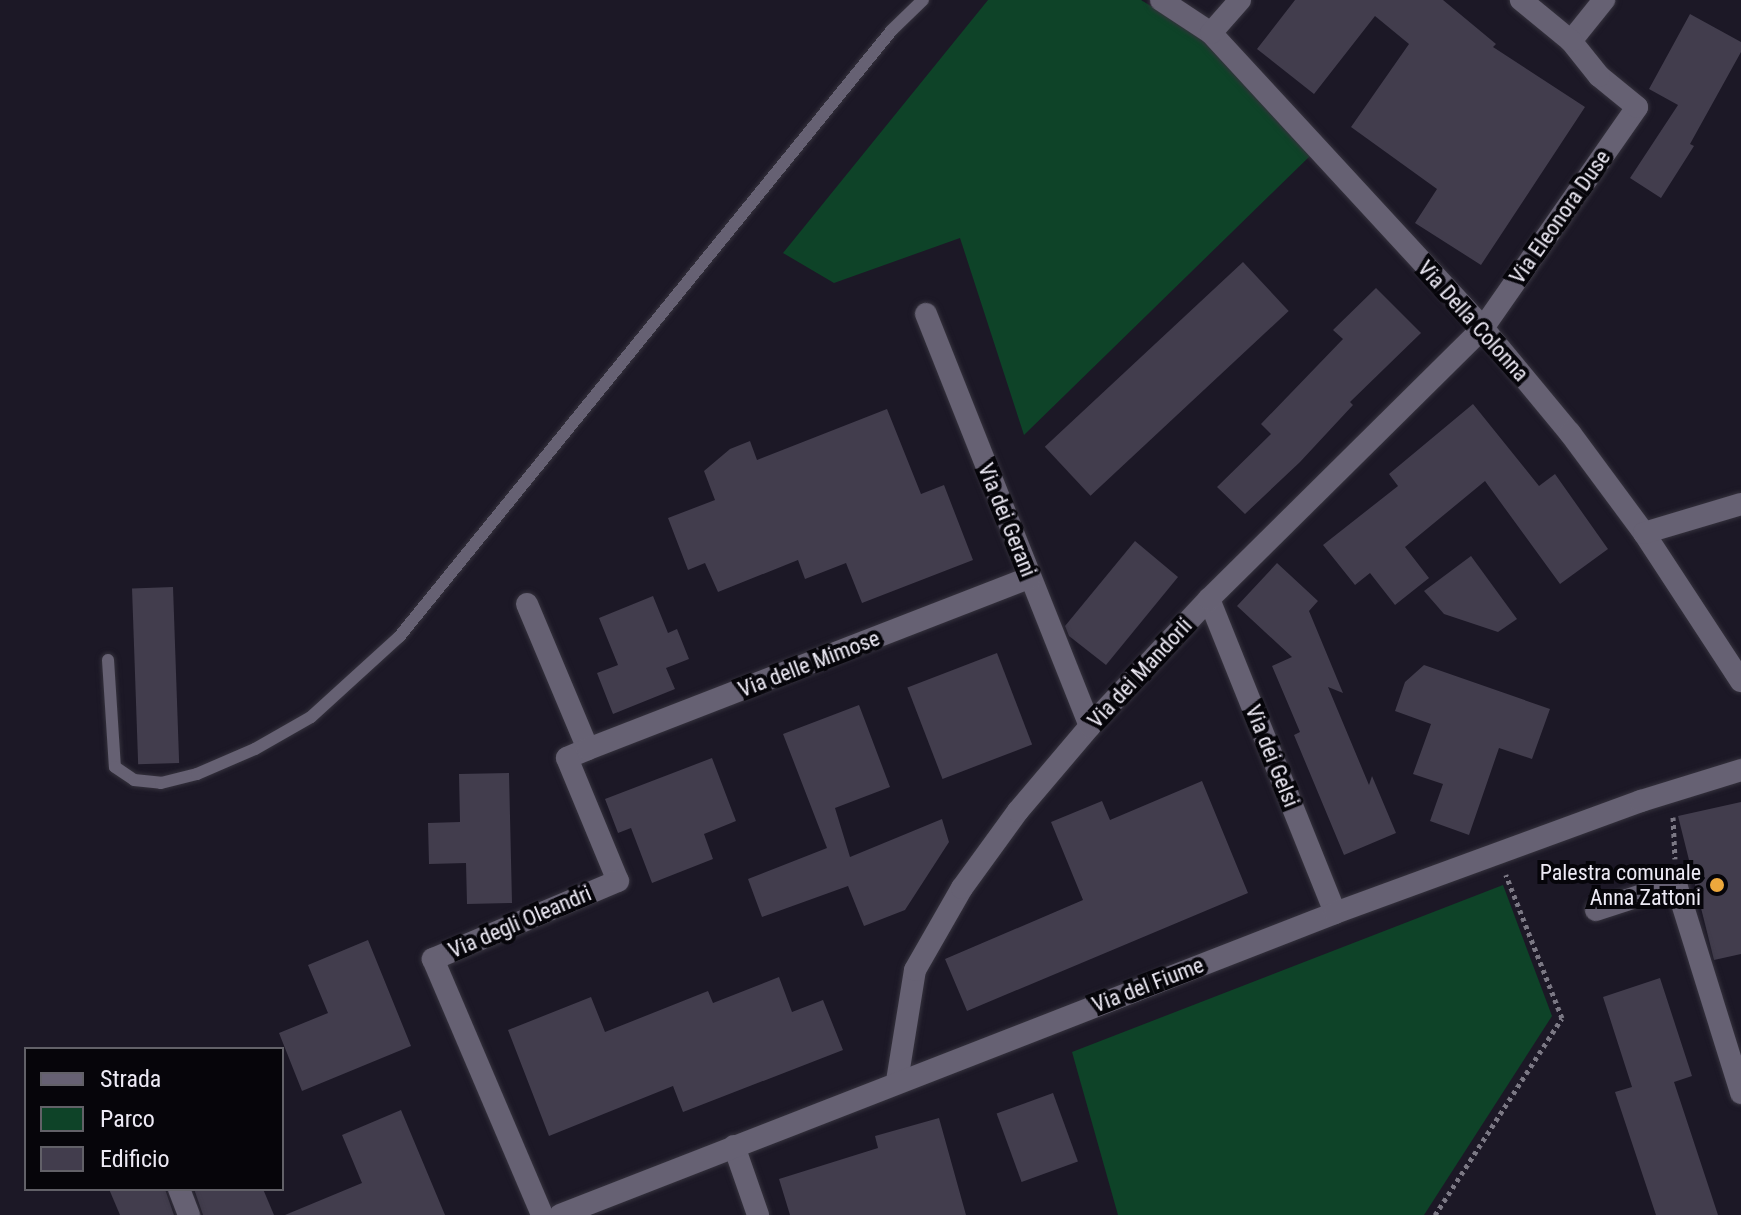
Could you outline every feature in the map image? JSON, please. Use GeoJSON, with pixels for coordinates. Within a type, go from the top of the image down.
{"type":"FeatureCollection","features":[{"type":"Feature","properties":{"kind":"street","name":"Via Della Colonna"},"geometry":{"type":"LineString","coordinates":[[1161,0],[1211,33],[1483,328],[1570,433],[1644,533],[1741,681]]}},
{"type":"Feature","properties":{"kind":"street"},"geometry":{"type":"LineString","coordinates":[[1211,33],[1240,0]]}},
{"type":"Feature","properties":{"kind":"street"},"geometry":{"type":"LineString","coordinates":[[1521,0],[1571,41],[1604,0]]}},
{"type":"Feature","properties":{"kind":"street","name":"Via Eleonora Duse"},"geometry":{"type":"LineString","coordinates":[[1483,328],[1637,107],[1599,76],[1571,41]]}},
{"type":"Feature","properties":{"kind":"street","name":"Via dei Gerani"},"geometry":{"type":"LineString","coordinates":[[926,314],[1090,726]]}},
{"type":"Feature","properties":{"kind":"street","name":"Via dei Mandorli"},"geometry":{"type":"LineString","coordinates":[[897,1081],[915,970],[972,875],[1018,811],[1090,726],[1209,599],[1483,328]]}},
{"type":"Feature","properties":{"kind":"street"},"geometry":{"type":"LineString","coordinates":[[1644,533],[1741,504]]}},
{"type":"Feature","properties":{"kind":"street","name":"Via delle Mimose"},"geometry":{"type":"LineString","coordinates":[[588,749],[1030,578]]}},
{"type":"Feature","properties":{"kind":"street","name":"Via dei Gelsi"},"geometry":{"type":"LineString","coordinates":[[1209,599],[1335,913]]}},
{"type":"Feature","properties":{"kind":"street"},"geometry":{"type":"LineString","coordinates":[[527,604],[588,749]]}},
{"type":"Feature","properties":{"kind":"street","name":"Via degli Oleandri"},"geometry":{"type":"LineString","coordinates":[[542,1215],[433,959],[618,881],[567,758],[588,749]]}},
{"type":"Feature","properties":{"kind":"street","name":"Via del Fiume"},"geometry":{"type":"LineString","coordinates":[[560,1215],[897,1081],[1335,913],[1497,852],[1741,770]]}},
{"type":"Feature","properties":{"kind":"street"},"geometry":{"type":"LineString","coordinates":[[1596,910],[1676,884],[1741,1093]]}},
{"type":"Feature","properties":{"kind":"street"},"geometry":{"type":"LineString","coordinates":[[734,1146],[758,1215]]}},
{"type":"Feature","properties":{"kind":"street"},"geometry":{"type":"LineString","coordinates":[[180,1191],[189,1215]]}},
{"type":"Feature","properties":{"kind":"lane"},"geometry":{"type":"LineString","coordinates":[[108,660],[115,767],[134,780],[161,783],[197,774],[255,749],[311,717],[399,637],[892,30],[923,0]]}},
{"type":"Feature","properties":{"kind":"path"},"geometry":{"type":"LineString","coordinates":[[1673,811],[1676,884]]}},
{"type":"Feature","properties":{"kind":"path"},"geometry":{"type":"LineString","coordinates":[[1435,1215],[1562,1018],[1497,852]]}},
{"type":"Feature","properties":{"kind":"green space"},"geometry":{"type":"Polygon","coordinates":[[[988,0],[1141,0],[1207,40],[1310,156],[1024,435],[960,238],[834,283],[783,253],[988,0]]]}},
{"type":"Feature","properties":{"kind":"green space"},"geometry":{"type":"Polygon","coordinates":[[[1503,885],[1552,1016],[1424,1215],[1118,1215],[1072,1052],[1503,885]]]}},
{"type":"Feature","properties":{"kind":"building"},"geometry":{"type":"Polygon","coordinates":[[[1295,0],[1443,0],[1496,44],[1493,47],[1585,107],[1481,265],[1415,223],[1437,189],[1351,127],[1409,44],[1375,16],[1314,94],[1257,49],[1295,0]]]}},
{"type":"Feature","properties":{"kind":"building"},"geometry":{"type":"Polygon","coordinates":[[[1690,14],[1741,42],[1741,52],[1690,144],[1694,146],[1661,198],[1630,178],[1678,105],[1649,89],[1690,14]]]}},
{"type":"Feature","properties":{"kind":"building"},"geometry":{"type":"Polygon","coordinates":[[[1243,262],[1289,311],[1090,496],[1045,447],[1243,262]]]}},
{"type":"Feature","properties":{"kind":"building"},"geometry":{"type":"Polygon","coordinates":[[[1376,288],[1421,333],[1350,402],[1353,405],[1300,462],[1245,514],[1217,487],[1271,434],[1261,424],[1343,339],[1333,330],[1376,288]]]}},
{"type":"Feature","properties":{"kind":"building"},"geometry":{"type":"Polygon","coordinates":[[[1473,404],[1539,486],[1555,474],[1608,549],[1560,584],[1485,481],[1405,547],[1429,578],[1395,605],[1370,573],[1355,585],[1323,545],[1398,486],[1389,474],[1473,404]]]}},
{"type":"Feature","properties":{"kind":"building"},"geometry":{"type":"Polygon","coordinates":[[[887,409],[921,494],[944,485],[973,560],[862,603],[846,563],[805,579],[798,560],[718,592],[705,563],[688,570],[668,518],[715,500],[704,471],[730,449],[750,441],[757,460],[887,409]]]}},
{"type":"Feature","properties":{"kind":"building"},"geometry":{"type":"Polygon","coordinates":[[[1135,541],[1178,577],[1106,665],[1069,636],[1065,626],[1135,541]]]}},
{"type":"Feature","properties":{"kind":"building"},"geometry":{"type":"Polygon","coordinates":[[[1471,556],[1517,619],[1498,632],[1444,614],[1424,591],[1471,556]]]}},
{"type":"Feature","properties":{"kind":"building"},"geometry":{"type":"Polygon","coordinates":[[[1277,563],[1318,601],[1309,611],[1343,693],[1328,687],[1369,785],[1372,776],[1396,833],[1344,855],[1294,735],[1300,732],[1272,666],[1292,657],[1237,606],[1277,563]]]}},
{"type":"Feature","properties":{"kind":"building"},"geometry":{"type":"Polygon","coordinates":[[[173,587],[179,763],[138,764],[132,588],[173,587]]]}},
{"type":"Feature","properties":{"kind":"building"},"geometry":{"type":"Polygon","coordinates":[[[653,596],[668,633],[677,629],[689,659],[666,668],[675,689],[613,714],[597,673],[618,665],[599,618],[653,596]]]}},
{"type":"Feature","properties":{"kind":"building"},"geometry":{"type":"Polygon","coordinates":[[[997,653],[1032,744],[942,779],[907,687],[997,653]]]}},
{"type":"Feature","properties":{"kind":"building"},"geometry":{"type":"Polygon","coordinates":[[[1424,665],[1550,709],[1532,759],[1499,748],[1469,835],[1430,821],[1443,784],[1413,774],[1431,724],[1395,711],[1405,682],[1424,665]]]}},
{"type":"Feature","properties":{"kind":"building"},"geometry":{"type":"Polygon","coordinates":[[[859,705],[890,787],[835,808],[850,857],[942,819],[949,842],[905,910],[864,926],[848,886],[762,917],[748,879],[827,848],[783,734],[859,705]]]}},
{"type":"Feature","properties":{"kind":"building"},"geometry":{"type":"Polygon","coordinates":[[[712,758],[736,821],[704,834],[713,859],[652,883],[631,828],[618,833],[605,799],[712,758]]]}},
{"type":"Feature","properties":{"kind":"building"},"geometry":{"type":"Polygon","coordinates":[[[509,773],[512,903],[467,904],[466,863],[429,864],[428,823],[460,822],[459,774],[509,773]]]}},
{"type":"Feature","properties":{"kind":"building"},"geometry":{"type":"Polygon","coordinates":[[[1202,781],[1248,893],[967,1011],[945,959],[1083,900],[1051,822],[1102,801],[1110,820],[1202,781]]]}},
{"type":"Feature","properties":{"kind":"building","name":"Palestra comunale Anna Zattoni"},"geometry":{"type":"Polygon","coordinates":[[[1741,802],[1741,954],[1714,960],[1678,816],[1741,802]]]}},
{"type":"Feature","properties":{"kind":"building"},"geometry":{"type":"Polygon","coordinates":[[[368,940],[411,1046],[302,1091],[279,1033],[328,1013],[308,965],[368,940]]]}},
{"type":"Feature","properties":{"kind":"building"},"geometry":{"type":"Polygon","coordinates":[[[779,977],[792,1012],[823,1000],[843,1050],[683,1112],[673,1086],[549,1136],[508,1030],[591,997],[605,1032],[708,991],[713,1003],[779,977]]]}},
{"type":"Feature","properties":{"kind":"building"},"geometry":{"type":"Polygon","coordinates":[[[1660,978],[1692,1076],[1674,1082],[1718,1215],[1656,1215],[1615,1092],[1632,1087],[1603,997],[1660,978]]]}},
{"type":"Feature","properties":{"kind":"building"},"geometry":{"type":"Polygon","coordinates":[[[1053,1093],[1078,1162],[1022,1182],[997,1114],[1053,1093]]]}},
{"type":"Feature","properties":{"kind":"building"},"geometry":{"type":"Polygon","coordinates":[[[401,1110],[445,1215],[285,1215],[362,1183],[342,1135],[401,1110]]]}},
{"type":"Feature","properties":{"kind":"building"},"geometry":{"type":"Polygon","coordinates":[[[939,1118],[966,1215],[790,1215],[779,1179],[878,1148],[875,1136],[939,1118]]]}},
{"type":"Feature","properties":{"kind":"building"},"geometry":{"type":"Polygon","coordinates":[[[110,1191],[166,1191],[174,1215],[120,1215],[110,1191]]]}},
{"type":"Feature","properties":{"kind":"building"},"geometry":{"type":"Polygon","coordinates":[[[195,1191],[264,1191],[274,1215],[203,1215],[195,1191]]]}},
{"type":"Feature","properties":{"kind":"place","name":"Palestra comunale Anna Zattoni"},"geometry":{"type":"Point","coordinates":[1717,885]}}]}
